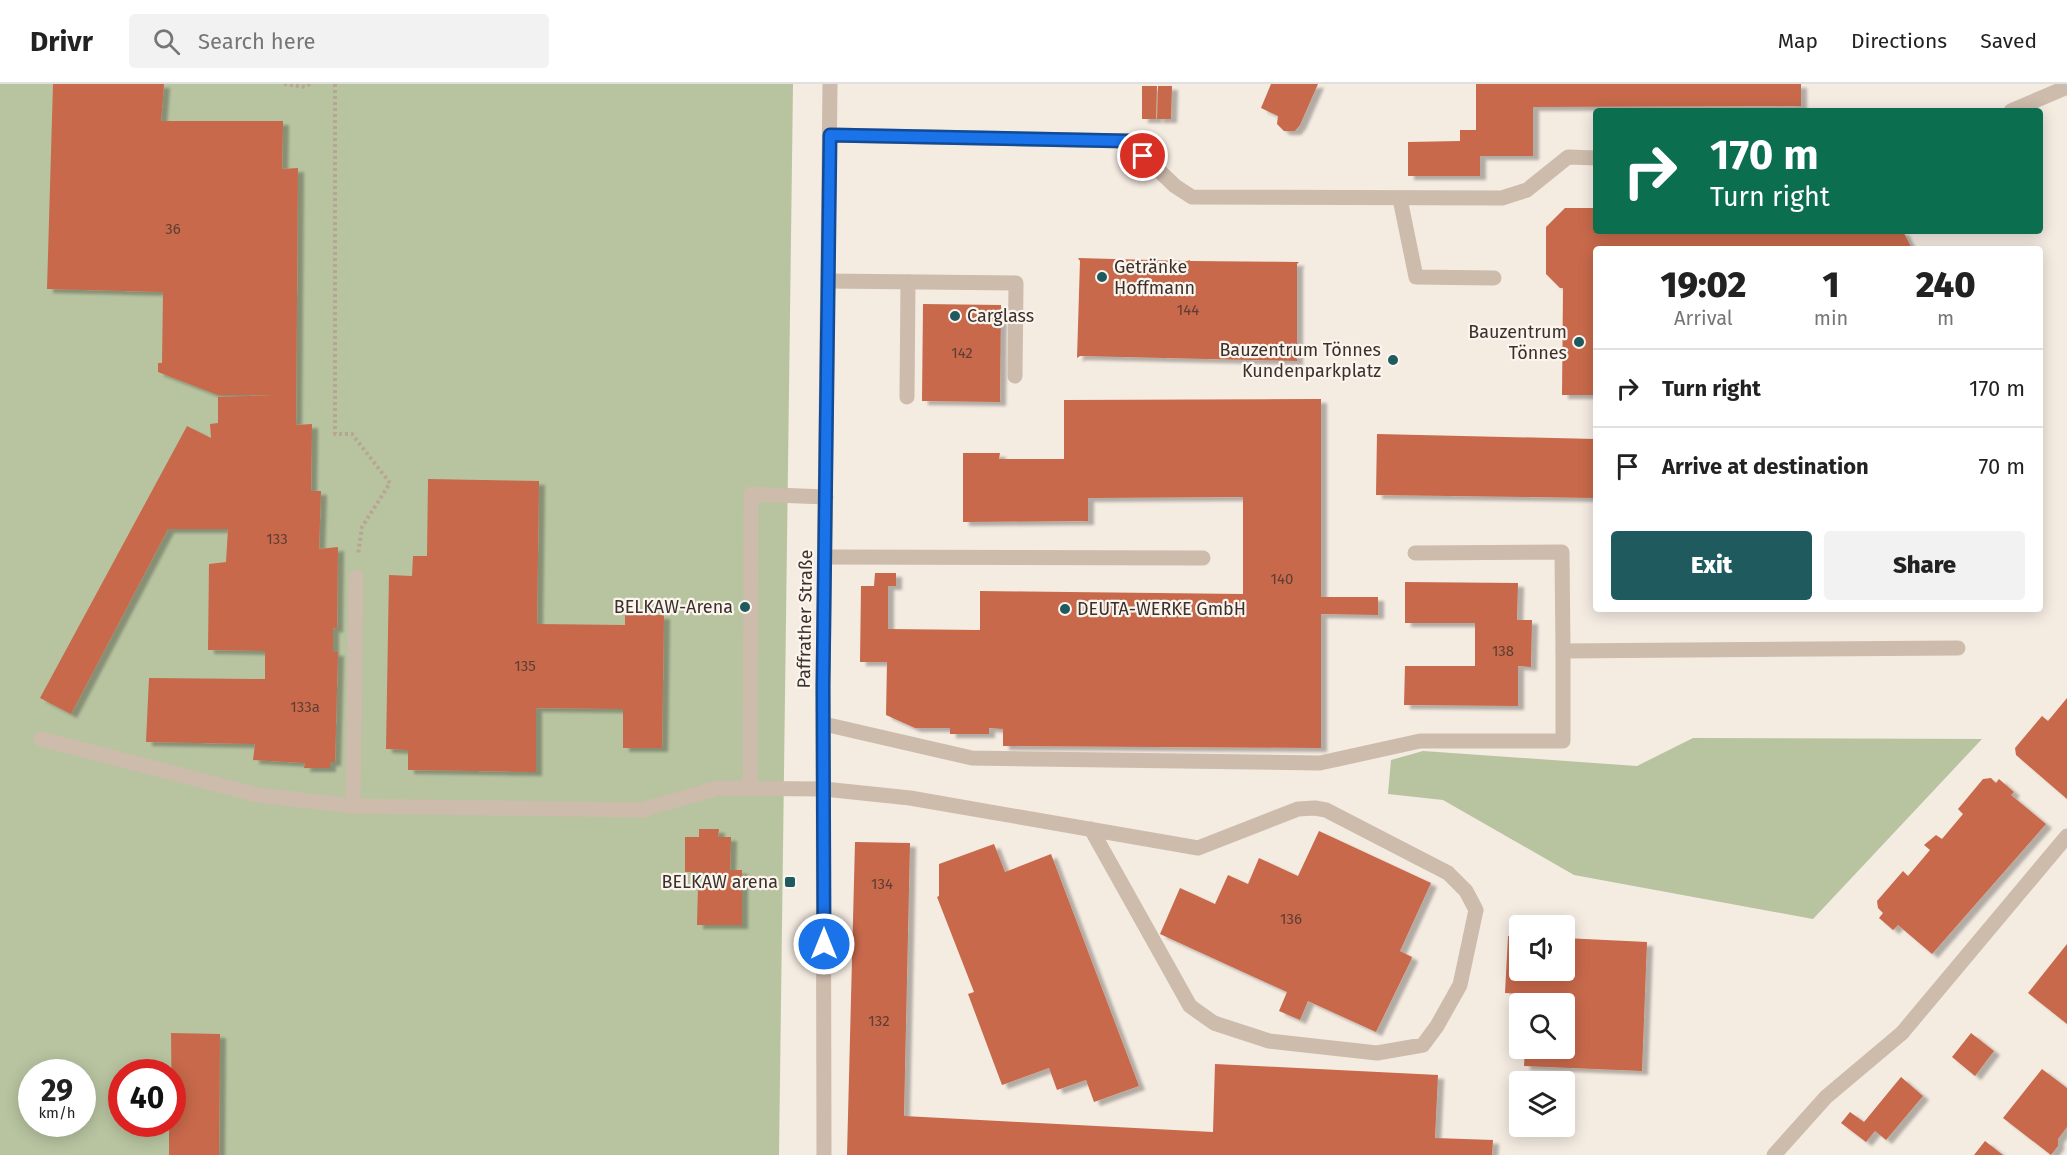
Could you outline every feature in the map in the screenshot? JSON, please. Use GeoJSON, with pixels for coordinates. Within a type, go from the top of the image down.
{"type":"FeatureCollection","features":[{"type":"Feature","properties":{"kind":"street","name":"Paffrather Straße"},"geometry":{"type":"LineString","coordinates":[[824,1155],[824,724],[830,84]]}},
{"type":"Feature","properties":{"kind":"street"},"geometry":{"type":"LineString","coordinates":[[2018,108],[2067,87]]}},
{"type":"Feature","properties":{"kind":"street"},"geometry":{"type":"LineString","coordinates":[[830,135],[1128,141],[1175,186],[1192,196],[1502,198],[1527,190],[1568,157],[1593,158]]}},
{"type":"Feature","properties":{"kind":"street"},"geometry":{"type":"LineString","coordinates":[[1400,199],[1416,277],[1494,278]]}},
{"type":"Feature","properties":{"kind":"street"},"geometry":{"type":"LineString","coordinates":[[828,281],[1016,283],[1015,376]]}},
{"type":"Feature","properties":{"kind":"street"},"geometry":{"type":"LineString","coordinates":[[907,397],[908,282]]}},
{"type":"Feature","properties":{"kind":"street"},"geometry":{"type":"LineString","coordinates":[[750,789],[751,494],[826,497]]}},
{"type":"Feature","properties":{"kind":"street"},"geometry":{"type":"LineString","coordinates":[[824,724],[972,758],[1320,763],[1420,741],[1563,741],[1562,552],[1414,553]]}},
{"type":"Feature","properties":{"kind":"street"},"geometry":{"type":"LineString","coordinates":[[825,557],[1203,558]]}},
{"type":"Feature","properties":{"kind":"street"},"geometry":{"type":"LineString","coordinates":[[353,806],[356,577]]}},
{"type":"Feature","properties":{"kind":"street"},"geometry":{"type":"LineString","coordinates":[[1563,651],[1958,648]]}},
{"type":"Feature","properties":{"kind":"street"},"geometry":{"type":"LineString","coordinates":[[41,739],[258,795],[353,806],[642,810],[718,788],[824,789],[910,798],[1090,829],[1198,848],[1298,809],[1315,808],[1326,810],[1448,873],[1466,891],[1476,910],[1460,985],[1437,1026],[1423,1045],[1377,1053],[1269,1041],[1214,1023],[1190,1006],[1090,829]]}},
{"type":"Feature","properties":{"kind":"street"},"geometry":{"type":"LineString","coordinates":[[1773,1155],[1826,1097],[1902,1033],[2067,836]]}},
{"type":"Feature","properties":{"kind":"path"},"geometry":{"type":"LineString","coordinates":[[284,84],[305,87],[310,84]]}},
{"type":"Feature","properties":{"kind":"path"},"geometry":{"type":"LineString","coordinates":[[335,84],[335,434],[352,434],[390,483],[362,526],[356,577]]}},
{"type":"Feature","properties":{"kind":"green space"},"geometry":{"type":"Polygon","coordinates":[[[0,84],[793,84],[779,1155],[0,1155],[0,84]]]}},
{"type":"Feature","properties":{"kind":"green space"},"geometry":{"type":"Polygon","coordinates":[[[1693,738],[1982,739],[1813,919],[1574,875],[1443,800],[1388,794],[1391,760],[1423,751],[1637,766],[1693,738]]]}},
{"type":"Feature","properties":{"kind":"building"},"geometry":{"type":"Polygon","coordinates":[[[53,84],[164,84],[161,121],[283,121],[282,169],[298,168],[296,425],[312,424],[311,491],[321,491],[319,549],[338,547],[337,629],[333,628],[333,652],[338,652],[335,762],[330,762],[330,768],[304,768],[305,763],[253,760],[255,744],[146,742],[149,678],[265,679],[265,651],[208,650],[209,564],[226,562],[228,529],[168,529],[71,714],[40,698],[187,426],[211,438],[210,424],[218,423],[218,397],[276,395],[218,395],[158,372],[158,363],[162,363],[163,292],[47,289],[53,84]]]}},
{"type":"Feature","properties":{"kind":"building"},"geometry":{"type":"Polygon","coordinates":[[[1271,84],[1318,84],[1300,125],[1295,131],[1284,131],[1277,124],[1278,116],[1261,108],[1271,84]]]}},
{"type":"Feature","properties":{"kind":"building"},"geometry":{"type":"Polygon","coordinates":[[[1476,84],[1801,84],[1801,106],[1533,107],[1533,156],[1480,156],[1480,176],[1408,176],[1408,142],[1460,141],[1460,130],[1476,130],[1476,84]]]}},
{"type":"Feature","properties":{"kind":"building"},"geometry":{"type":"Polygon","coordinates":[[[1142,86],[1157,86],[1156,119],[1142,119],[1142,86]]]}},
{"type":"Feature","properties":{"kind":"building"},"geometry":{"type":"Polygon","coordinates":[[[1158,86],[1172,86],[1171,119],[1157,119],[1158,86]]]}},
{"type":"Feature","properties":{"kind":"building","name":"Bauzentrum Tönnes"},"geometry":{"type":"Polygon","coordinates":[[[1565,208],[1593,208],[1593,234],[1904,234],[1910,246],[1593,246],[1593,395],[1562,395],[1563,288],[1560,288],[1546,274],[1546,227],[1565,208]]]}},
{"type":"Feature","properties":{"kind":"building"},"geometry":{"type":"Polygon","coordinates":[[[1078,258],[1299,262],[1297,264],[1297,361],[1080,356],[1077,358],[1080,261],[1078,258]]]}},
{"type":"Feature","properties":{"kind":"building"},"geometry":{"type":"Polygon","coordinates":[[[923,304],[1001,305],[1000,402],[922,401],[923,304]]]}},
{"type":"Feature","properties":{"kind":"building"},"geometry":{"type":"Polygon","coordinates":[[[1321,399],[1321,597],[1378,597],[1378,615],[1321,614],[1321,748],[1003,746],[1003,729],[989,728],[989,734],[950,734],[950,728],[915,728],[886,715],[887,662],[860,662],[861,586],[874,586],[875,573],[896,573],[896,586],[888,586],[888,629],[980,630],[980,591],[1243,594],[1243,497],[1088,498],[1088,521],[963,522],[963,453],[1000,453],[999,459],[1064,459],[1064,400],[1321,399]]]}},
{"type":"Feature","properties":{"kind":"building"},"geometry":{"type":"Polygon","coordinates":[[[1377,434],[1593,439],[1593,498],[1376,495],[1377,434]]]}},
{"type":"Feature","properties":{"kind":"building"},"geometry":{"type":"Polygon","coordinates":[[[428,479],[539,481],[537,624],[625,625],[625,615],[664,615],[662,748],[623,748],[623,709],[536,708],[536,772],[408,770],[408,750],[386,749],[389,575],[412,576],[413,556],[427,556],[428,479]]]}},
{"type":"Feature","properties":{"kind":"building"},"geometry":{"type":"Polygon","coordinates":[[[1405,582],[1518,583],[1517,620],[1532,620],[1531,667],[1518,666],[1518,706],[1404,705],[1405,666],[1475,666],[1475,623],[1405,623],[1405,582]]]}},
{"type":"Feature","properties":{"kind":"building"},"geometry":{"type":"Polygon","coordinates":[[[2067,698],[2067,799],[2016,755],[2015,748],[2042,716],[2048,721],[2067,698]]]}},
{"type":"Feature","properties":{"kind":"building"},"geometry":{"type":"Polygon","coordinates":[[[1991,778],[1996,783],[1999,779],[2014,792],[2011,795],[2046,824],[1932,954],[1898,925],[1893,930],[1879,918],[1883,913],[1878,908],[1877,901],[1903,871],[1908,876],[1930,850],[1924,845],[1936,835],[1942,839],[1963,814],[1958,809],[1983,779],[1991,778]]]}},
{"type":"Feature","properties":{"kind":"building"},"geometry":{"type":"Polygon","coordinates":[[[699,829],[719,829],[718,837],[731,837],[730,870],[742,870],[742,925],[697,925],[698,885],[703,885],[703,872],[685,872],[685,837],[699,837],[699,829]]]}},
{"type":"Feature","properties":{"kind":"building"},"geometry":{"type":"Polygon","coordinates":[[[1319,831],[1431,883],[1400,951],[1412,957],[1411,960],[1376,1032],[1308,1001],[1300,1020],[1279,1011],[1287,992],[1160,934],[1180,888],[1215,904],[1228,875],[1248,884],[1259,858],[1298,876],[1319,831]]]}},
{"type":"Feature","properties":{"kind":"building"},"geometry":{"type":"Polygon","coordinates":[[[855,842],[910,843],[904,1116],[1213,1132],[1215,1064],[1438,1075],[1435,1138],[1493,1140],[1492,1155],[847,1155],[855,842]]]}},
{"type":"Feature","properties":{"kind":"building"},"geometry":{"type":"Polygon","coordinates":[[[994,844],[1005,872],[1051,854],[1139,1086],[1094,1102],[1086,1080],[1057,1090],[1049,1068],[1002,1085],[968,994],[974,992],[937,897],[939,896],[939,864],[994,844]]]}},
{"type":"Feature","properties":{"kind":"building"},"geometry":{"type":"Polygon","coordinates":[[[1508,936],[1509,981],[1575,981],[1575,939],[1647,942],[1642,1071],[1524,1066],[1524,1059],[1575,1059],[1575,993],[1505,993],[1508,936]]]}},
{"type":"Feature","properties":{"kind":"building"},"geometry":{"type":"Polygon","coordinates":[[[2067,944],[2067,1024],[2028,993],[2067,944]]]}},
{"type":"Feature","properties":{"kind":"building"},"geometry":{"type":"Polygon","coordinates":[[[171,1033],[220,1034],[219,1155],[169,1155],[169,1137],[186,1137],[186,1059],[171,1059],[171,1033]]]}},
{"type":"Feature","properties":{"kind":"building"},"geometry":{"type":"Polygon","coordinates":[[[1971,1033],[1994,1051],[1975,1076],[1952,1057],[1971,1033]]]}},
{"type":"Feature","properties":{"kind":"building"},"geometry":{"type":"Polygon","coordinates":[[[2042,1069],[2067,1088],[2067,1127],[2058,1139],[2058,1146],[2051,1155],[2003,1118],[2042,1069]]]}},
{"type":"Feature","properties":{"kind":"building"},"geometry":{"type":"Polygon","coordinates":[[[1901,1077],[1923,1096],[1886,1140],[1875,1131],[1866,1142],[1841,1123],[1850,1112],[1864,1122],[1901,1077]]]}},
{"type":"Feature","properties":{"kind":"building"},"geometry":{"type":"Polygon","coordinates":[[[1985,1141],[2003,1155],[1974,1155],[1985,1141]]]}},
{"type":"Feature","properties":{"kind":"place","name":"Getränke Hoffmann"},"geometry":{"type":"Point","coordinates":[1102,277]}},
{"type":"Feature","properties":{"kind":"place","name":"Carglass"},"geometry":{"type":"Point","coordinates":[955,316]}},
{"type":"Feature","properties":{"kind":"place","name":"Bauzentrum Tönnes"},"geometry":{"type":"Point","coordinates":[1579,342]}},
{"type":"Feature","properties":{"kind":"place","name":"Bauzentrum Tönnes Kundenparkplatz"},"geometry":{"type":"Point","coordinates":[1393,360]}},
{"type":"Feature","properties":{"kind":"place","name":"BELKAW-Arena"},"geometry":{"type":"Point","coordinates":[745,607]}},
{"type":"Feature","properties":{"kind":"place","name":"DEUTA-WERKE GmbH"},"geometry":{"type":"Point","coordinates":[1065,609]}},
{"type":"Feature","properties":{"kind":"place","name":"BELKAW arena"},"geometry":{"type":"Point","coordinates":[790,882]}},
{"type":"Feature","properties":{"kind":"route"},"geometry":{"type":"LineString","coordinates":[[824,944],[823,686],[830,135],[1128,141],[1143,156]]}}]}
